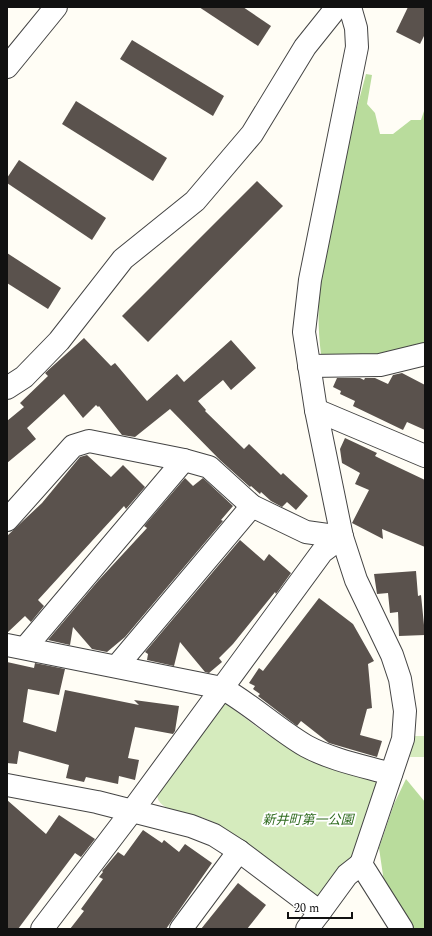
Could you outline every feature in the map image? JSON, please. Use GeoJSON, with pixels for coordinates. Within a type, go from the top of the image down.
{"type":"FeatureCollection","features":[{"type":"Feature","properties":{"kind":"street"},"geometry":{"type":"LineString","coordinates":[[7,67],[56,7]]}},
{"type":"Feature","properties":{"kind":"street"},"geometry":{"type":"LineString","coordinates":[[7,388],[24,377],[59,341],[123,259],[195,201],[252,134],[305,47],[337,7]]}},
{"type":"Feature","properties":{"kind":"street"},"geometry":{"type":"LineString","coordinates":[[8,787],[97,802],[191,826],[214,835],[239,851],[314,920],[347,876],[361,864],[403,739],[405,711],[400,679],[392,655],[356,580],[342,537],[316,410],[304,332],[310,280],[357,47],[356,28],[350,7]]}},
{"type":"Feature","properties":{"kind":"street"},"geometry":{"type":"LineString","coordinates":[[309,366],[380,365],[425,354]]}},
{"type":"Feature","properties":{"kind":"street"},"geometry":{"type":"LineString","coordinates":[[316,410],[425,456]]}},
{"type":"Feature","properties":{"kind":"street"},"geometry":{"type":"LineString","coordinates":[[7,520],[73,446],[89,441],[184,460],[209,467],[252,506],[306,532],[342,537]]}},
{"type":"Feature","properties":{"kind":"street"},"geometry":{"type":"LineString","coordinates":[[16,647],[184,460]]}},
{"type":"Feature","properties":{"kind":"street"},"geometry":{"type":"LineString","coordinates":[[118,666],[252,506]]}},
{"type":"Feature","properties":{"kind":"street"},"geometry":{"type":"LineString","coordinates":[[42,929],[132,811],[322,552],[342,537]]}},
{"type":"Feature","properties":{"kind":"street"},"geometry":{"type":"LineString","coordinates":[[16,647],[118,666],[222,688],[235,695],[306,746],[330,757],[391,774]]}},
{"type":"Feature","properties":{"kind":"street"},"geometry":{"type":"LineString","coordinates":[[181,929],[239,851]]}},
{"type":"Feature","properties":{"kind":"street"},"geometry":{"type":"LineString","coordinates":[[361,864],[402,929]]}},
{"type":"Feature","properties":{"kind":"green space"},"geometry":{"type":"Polygon","coordinates":[[[366,74],[372,75],[367,104],[375,113],[380,134],[393,134],[411,120],[421,120],[425,108],[425,349],[379,362],[321,354],[319,319],[320,284],[330,213],[338,177],[366,74]]]}},
{"type":"Feature","properties":{"kind":"green space","name":"新井町第一公園"},"geometry":{"type":"Polygon","coordinates":[[[224,702],[265,733],[314,761],[378,779],[357,857],[313,900],[263,856],[237,836],[202,817],[168,808],[158,799],[157,791],[224,702]]]}},
{"type":"Feature","properties":{"kind":"green space"},"geometry":{"type":"Polygon","coordinates":[[[412,736],[425,736],[425,757],[410,757],[412,736]]]}},
{"type":"Feature","properties":{"kind":"green space"},"geometry":{"type":"Polygon","coordinates":[[[406,779],[425,802],[425,929],[411,929],[404,911],[384,882],[379,848],[394,804],[406,779]]]}},
{"type":"Feature","properties":{"kind":"building"},"geometry":{"type":"Polygon","coordinates":[[[199,7],[243,7],[271,26],[258,46],[199,7]]]}},
{"type":"Feature","properties":{"kind":"building"},"geometry":{"type":"Polygon","coordinates":[[[408,7],[425,7],[425,34],[420,44],[396,32],[408,7]]]}},
{"type":"Feature","properties":{"kind":"building"},"geometry":{"type":"Polygon","coordinates":[[[132,40],[224,96],[213,116],[120,59],[132,40]]]}},
{"type":"Feature","properties":{"kind":"building"},"geometry":{"type":"Polygon","coordinates":[[[76,101],[167,158],[153,181],[62,124],[76,101]]]}},
{"type":"Feature","properties":{"kind":"building"},"geometry":{"type":"Polygon","coordinates":[[[19,160],[106,218],[92,240],[7,183],[7,178],[19,160]]]}},
{"type":"Feature","properties":{"kind":"building"},"geometry":{"type":"Polygon","coordinates":[[[257,181],[283,206],[148,342],[122,316],[257,181]]]}},
{"type":"Feature","properties":{"kind":"building"},"geometry":{"type":"Polygon","coordinates":[[[7,253],[61,288],[48,309],[7,283],[7,253]]]}},
{"type":"Feature","properties":{"kind":"building"},"geometry":{"type":"Polygon","coordinates":[[[84,338],[111,366],[115,363],[147,401],[177,374],[184,382],[231,340],[256,368],[231,390],[223,380],[198,401],[206,410],[205,411],[244,449],[249,444],[281,475],[283,473],[308,496],[296,510],[287,502],[282,507],[271,501],[261,492],[260,494],[251,486],[250,487],[220,460],[170,409],[135,437],[122,435],[99,406],[98,407],[96,405],[83,418],[64,394],[27,428],[36,439],[7,463],[7,421],[24,407],[20,403],[48,376],[45,373],[84,338]]]}},
{"type":"Feature","properties":{"kind":"building"},"geometry":{"type":"Polygon","coordinates":[[[402,373],[425,385],[425,430],[407,422],[403,430],[353,406],[355,401],[340,394],[341,391],[333,387],[337,378],[360,378],[364,380],[365,378],[375,378],[388,384],[393,375],[402,373]]]}},
{"type":"Feature","properties":{"kind":"building"},"geometry":{"type":"Polygon","coordinates":[[[345,438],[377,453],[375,456],[425,480],[425,547],[382,529],[383,539],[352,523],[369,490],[355,484],[360,473],[342,463],[340,449],[345,438]]]}},
{"type":"Feature","properties":{"kind":"building"},"geometry":{"type":"Polygon","coordinates":[[[87,455],[111,477],[123,465],[145,487],[126,509],[124,506],[38,600],[44,606],[31,622],[25,616],[7,633],[7,536],[42,503],[80,457],[87,455]]]}},
{"type":"Feature","properties":{"kind":"building"},"geometry":{"type":"Polygon","coordinates":[[[185,478],[193,486],[203,478],[233,506],[221,520],[223,521],[125,637],[107,652],[92,649],[73,627],[70,645],[48,640],[98,581],[147,528],[144,526],[185,478]]]}},
{"type":"Feature","properties":{"kind":"building"},"geometry":{"type":"Polygon","coordinates":[[[240,540],[264,561],[269,554],[291,573],[276,594],[275,592],[233,644],[219,658],[222,662],[209,673],[205,672],[180,642],[174,666],[147,660],[148,654],[145,652],[240,540]]]}},
{"type":"Feature","properties":{"kind":"building"},"geometry":{"type":"Polygon","coordinates":[[[416,571],[418,596],[421,595],[425,635],[399,636],[398,612],[390,613],[388,593],[377,594],[374,574],[416,571]]]}},
{"type":"Feature","properties":{"kind":"building"},"geometry":{"type":"Polygon","coordinates":[[[319,598],[353,624],[374,661],[368,664],[372,708],[367,709],[360,735],[382,741],[377,757],[329,743],[301,721],[297,726],[258,696],[260,694],[253,689],[255,686],[249,683],[259,668],[263,671],[319,598]]]}},
{"type":"Feature","properties":{"kind":"building"},"geometry":{"type":"Polygon","coordinates":[[[7,662],[34,668],[35,663],[65,669],[59,695],[28,689],[23,722],[56,732],[65,690],[139,705],[134,700],[179,706],[175,731],[173,734],[135,727],[128,758],[139,760],[135,780],[119,776],[118,784],[86,777],[84,782],[66,778],[69,765],[19,751],[17,764],[7,763],[7,662]]]}},
{"type":"Feature","properties":{"kind":"building"},"geometry":{"type":"Polygon","coordinates":[[[7,800],[46,834],[59,815],[95,839],[81,857],[75,853],[18,929],[7,929],[7,800]]]}},
{"type":"Feature","properties":{"kind":"building"},"geometry":{"type":"Polygon","coordinates":[[[143,830],[162,843],[164,840],[179,852],[185,844],[212,863],[166,929],[70,929],[84,911],[81,909],[103,879],[99,877],[103,872],[102,871],[118,852],[124,856],[143,830]]]}},
{"type":"Feature","properties":{"kind":"building"},"geometry":{"type":"Polygon","coordinates":[[[238,883],[266,905],[247,929],[201,929],[238,883]]]}}]}
